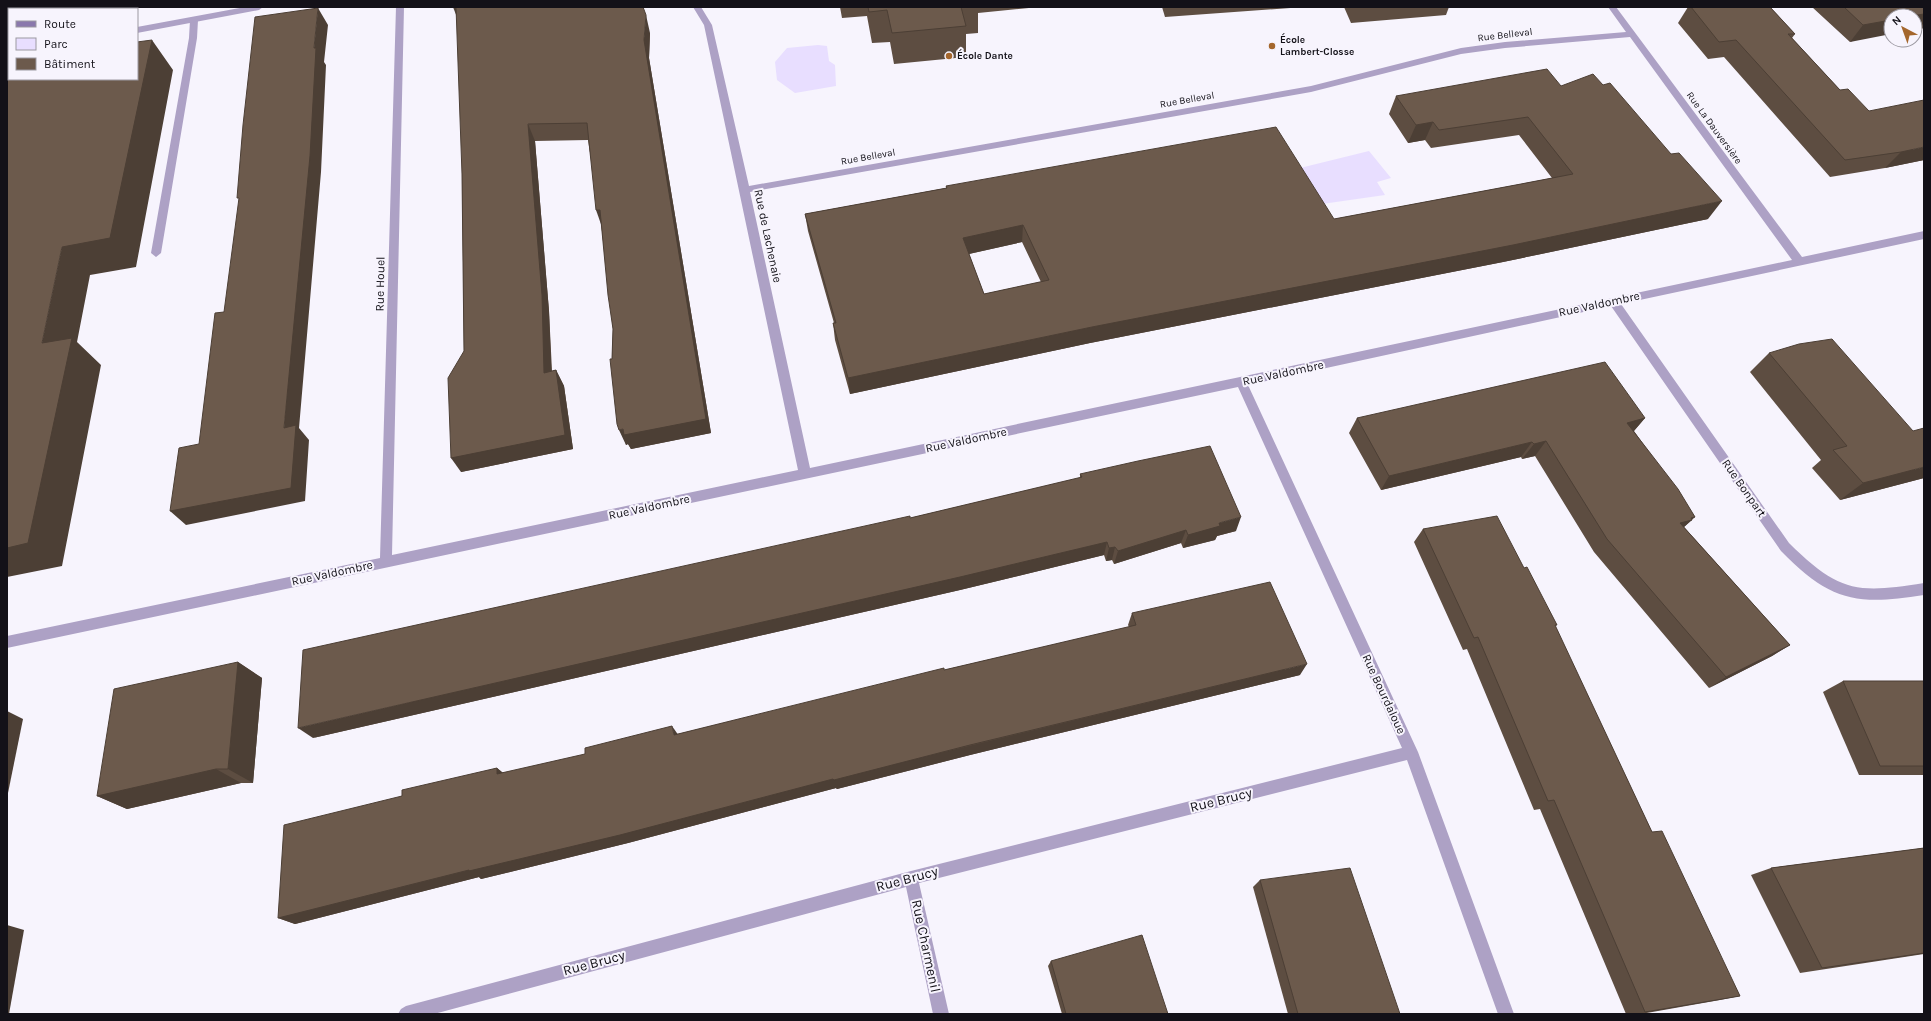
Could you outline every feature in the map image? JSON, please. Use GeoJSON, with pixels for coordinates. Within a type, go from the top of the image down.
{"type":"FeatureCollection","features":[{"type":"Feature","properties":{"kind":"street"},"geometry":{"type":"LineString","coordinates":[[138,30],[259,7]]}},
{"type":"Feature","properties":{"kind":"street","name":"Rue Houel"},"geometry":{"type":"LineString","coordinates":[[386,561],[400,7]]}},
{"type":"Feature","properties":{"kind":"street","name":"Rue de Lachenaie"},"geometry":{"type":"LineString","coordinates":[[697,7],[708,25],[745,190],[805,474]]}},
{"type":"Feature","properties":{"kind":"street","name":"Rue La Dauversière"},"geometry":{"type":"LineString","coordinates":[[1612,7],[1799,261]]}},
{"type":"Feature","properties":{"kind":"street"},"geometry":{"type":"LineString","coordinates":[[156,253],[193,38],[194,20]]}},
{"type":"Feature","properties":{"kind":"street","name":"Rue Belleval"},"geometry":{"type":"LineString","coordinates":[[745,190],[1311,89],[1461,52],[1505,45],[1632,34]]}},
{"type":"Feature","properties":{"kind":"street","name":"Rue Valdombre"},"geometry":{"type":"LineString","coordinates":[[7,642],[1241,382],[1924,235]]}},
{"type":"Feature","properties":{"kind":"street","name":"Rue Bonpart"},"geometry":{"type":"LineString","coordinates":[[1613,301],[1785,547],[1804,568],[1826,583],[1846,592],[1867,596],[1894,594],[1924,589]]}},
{"type":"Feature","properties":{"kind":"street","name":"Rue Bourdaloue"},"geometry":{"type":"LineString","coordinates":[[1241,382],[1411,752],[1506,1014]]}},
{"type":"Feature","properties":{"kind":"street","name":"Rue Brucy"},"geometry":{"type":"LineString","coordinates":[[406,1014],[911,878],[1411,752]]}},
{"type":"Feature","properties":{"kind":"street","name":"Rue Charmenil"},"geometry":{"type":"LineString","coordinates":[[911,878],[941,1014]]}},
{"type":"Feature","properties":{"kind":"green space"},"geometry":{"type":"Polygon","coordinates":[[[818,45],[827,46],[829,61],[835,65],[836,86],[795,93],[777,80],[775,62],[787,48],[818,45]]]}},
{"type":"Feature","properties":{"kind":"green space"},"geometry":{"type":"Polygon","coordinates":[[[1369,151],[1391,178],[1377,182],[1385,195],[1322,204],[1300,168],[1369,151]]]}},
{"type":"Feature","properties":{"kind":"building"},"geometry":{"type":"Polygon","coordinates":[[[456,7],[643,7],[646,15],[644,40],[706,419],[624,435],[623,429],[619,430],[617,424],[610,359],[612,359],[613,329],[608,295],[600,210],[596,210],[587,123],[528,124],[542,295],[544,373],[556,370],[565,435],[451,458],[448,378],[464,351],[462,174],[456,7]]]}},
{"type":"Feature","properties":{"kind":"building"},"geometry":{"type":"Polygon","coordinates":[[[868,7],[961,7],[966,26],[892,33],[887,10],[869,12],[868,7]]]}},
{"type":"Feature","properties":{"kind":"building"},"geometry":{"type":"Polygon","coordinates":[[[1691,7],[1770,7],[1795,34],[1788,34],[1840,90],[1848,89],[1869,111],[1924,100],[1924,147],[1845,160],[1736,40],[1719,42],[1691,7]]]}},
{"type":"Feature","properties":{"kind":"building"},"geometry":{"type":"Polygon","coordinates":[[[1844,7],[1924,7],[1923,14],[1923,8],[1883,8],[1883,21],[1863,25],[1844,7]]]}},
{"type":"Feature","properties":{"kind":"building"},"geometry":{"type":"Polygon","coordinates":[[[318,8],[314,48],[316,48],[310,156],[284,428],[296,425],[291,488],[170,511],[179,448],[199,444],[215,313],[224,312],[239,198],[237,198],[243,125],[255,17],[318,8]]]}},
{"type":"Feature","properties":{"kind":"building"},"geometry":{"type":"Polygon","coordinates":[[[152,40],[110,238],[62,247],[42,343],[72,338],[28,543],[7,548],[7,74],[8,80],[138,80],[138,42],[152,40]]]}},
{"type":"Feature","properties":{"kind":"building"},"geometry":{"type":"Polygon","coordinates":[[[1547,69],[1561,86],[1593,74],[1603,85],[1610,83],[1671,154],[1679,153],[1722,201],[1513,245],[1092,327],[848,378],[833,323],[836,323],[805,214],[947,188],[946,186],[1276,127],[1334,219],[1573,174],[1528,117],[1439,130],[1433,122],[1416,125],[1396,96],[1547,69]],[[1023,225],[963,238],[984,294],[1049,280],[1023,225]]]}},
{"type":"Feature","properties":{"kind":"building"},"geometry":{"type":"Polygon","coordinates":[[[1832,339],[1913,431],[1924,428],[1924,467],[1863,483],[1833,450],[1847,446],[1769,353],[1799,344],[1832,339]]]}},
{"type":"Feature","properties":{"kind":"building"},"geometry":{"type":"Polygon","coordinates":[[[1605,362],[1645,418],[1627,423],[1678,489],[1695,517],[1691,518],[1692,520],[1680,523],[1790,645],[1726,677],[1607,539],[1546,441],[1534,444],[1532,442],[1389,476],[1357,418],[1605,362]]]}},
{"type":"Feature","properties":{"kind":"building"},"geometry":{"type":"Polygon","coordinates":[[[1210,446],[1241,517],[1219,523],[1220,526],[1188,535],[1186,530],[1118,551],[1115,547],[1109,548],[1107,542],[298,728],[303,650],[910,516],[910,518],[1082,477],[1080,474],[1210,446]]]}},
{"type":"Feature","properties":{"kind":"building"},"geometry":{"type":"Polygon","coordinates":[[[1497,516],[1524,568],[1527,567],[1557,625],[1555,625],[1652,832],[1662,831],[1740,996],[1645,1012],[1554,800],[1548,801],[1478,637],[1474,638],[1423,529],[1497,516]]]}},
{"type":"Feature","properties":{"kind":"building"},"geometry":{"type":"Polygon","coordinates":[[[1270,582],[1307,664],[970,745],[620,835],[469,870],[278,918],[284,825],[402,796],[402,790],[497,768],[497,774],[585,754],[585,748],[672,726],[674,735],[944,668],[944,670],[1136,625],[1132,613],[1270,582]]]}},
{"type":"Feature","properties":{"kind":"building"},"geometry":{"type":"Polygon","coordinates":[[[238,662],[228,769],[216,769],[97,796],[114,689],[238,662]]]}},
{"type":"Feature","properties":{"kind":"building"},"geometry":{"type":"Polygon","coordinates":[[[1843,681],[1924,681],[1924,766],[1880,766],[1843,681]]]}},
{"type":"Feature","properties":{"kind":"building"},"geometry":{"type":"Polygon","coordinates":[[[1924,848],[1924,953],[1822,968],[1771,868],[1924,848]]]}},
{"type":"Feature","properties":{"kind":"building"},"geometry":{"type":"Polygon","coordinates":[[[1350,868],[1400,1014],[1298,1014],[1260,880],[1350,868]]]}},
{"type":"Feature","properties":{"kind":"building"},"geometry":{"type":"Polygon","coordinates":[[[1142,935],[1168,1014],[1066,1014],[1051,961],[1142,935]]]}},
{"type":"Feature","properties":{"kind":"place","name":"École Lambert-Closse"},"geometry":{"type":"Point","coordinates":[1272,46]}},
{"type":"Feature","properties":{"kind":"place","name":"École Dante"},"geometry":{"type":"Point","coordinates":[949,56]}}]}
